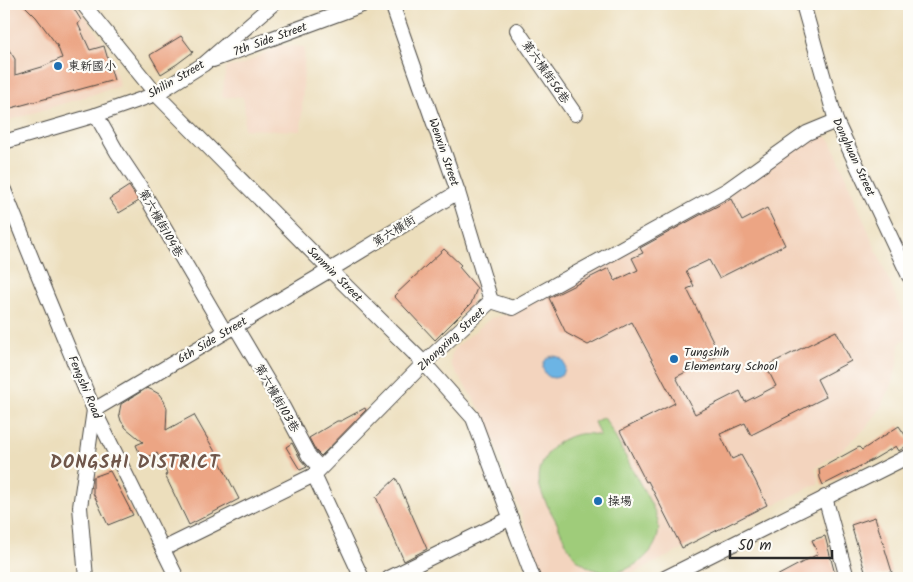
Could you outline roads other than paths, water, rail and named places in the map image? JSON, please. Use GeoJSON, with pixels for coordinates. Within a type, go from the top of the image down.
{"type":"FeatureCollection","features":[{"type":"Feature","properties":{"kind":"street","name":"Sanmin Street"},"geometry":{"type":"LineString","coordinates":[[83,4],[156,94],[424,363],[473,418],[534,578]]}},
{"type":"Feature","properties":{"kind":"street","name":"Shilin Street"},"geometry":{"type":"LineString","coordinates":[[4,142],[96,115],[156,94],[204,64],[274,4]]}},
{"type":"Feature","properties":{"kind":"street","name":"7th Side Street"},"geometry":{"type":"LineString","coordinates":[[204,64],[364,4]]}},
{"type":"Feature","properties":{"kind":"street","name":"Wenxin Street"},"geometry":{"type":"LineString","coordinates":[[392,4],[458,192],[491,301]]}},
{"type":"Feature","properties":{"kind":"street","name":"Donghuan Street"},"geometry":{"type":"LineString","coordinates":[[803,4],[836,121],[909,276]]}},
{"type":"Feature","properties":{"kind":"street","name":"第六橫街56巷"},"geometry":{"type":"LineString","coordinates":[[516,30],[575,114]]}},
{"type":"Feature","properties":{"kind":"street","name":"第六橫街104巷"},"geometry":{"type":"LineString","coordinates":[[96,115],[117,152],[230,329]]}},
{"type":"Feature","properties":{"kind":"street","name":"Zhongxing Street"},"geometry":{"type":"LineString","coordinates":[[163,549],[317,472],[424,363],[491,301],[513,308],[726,190],[807,133],[836,121]]}},
{"type":"Feature","properties":{"kind":"street","name":"Fengshi Road"},"geometry":{"type":"LineString","coordinates":[[4,190],[94,410],[177,578]]}},
{"type":"Feature","properties":{"kind":"street","name":"第六橫街"},"geometry":{"type":"LineString","coordinates":[[330,270],[458,192]]}},
{"type":"Feature","properties":{"kind":"street","name":"6th Side Street"},"geometry":{"type":"LineString","coordinates":[[94,410],[330,270]]}},
{"type":"Feature","properties":{"kind":"street","name":"第六橫街103巷"},"geometry":{"type":"LineString","coordinates":[[230,329],[283,407],[309,456],[362,578]]}},
{"type":"Feature","properties":{"kind":"street"},"geometry":{"type":"LineString","coordinates":[[86,578],[80,507],[94,410]]}},
{"type":"Feature","properties":{"kind":"street"},"geometry":{"type":"LineString","coordinates":[[665,578],[909,456]]}},
{"type":"Feature","properties":{"kind":"street"},"geometry":{"type":"LineString","coordinates":[[825,497],[847,578]]}},
{"type":"Feature","properties":{"kind":"street"},"geometry":{"type":"LineString","coordinates":[[389,578],[511,518]]}},
{"type":"Feature","properties":{"kind":"water"},"geometry":{"type":"Polygon","coordinates":[[[550,356],[558,356],[565,363],[565,371],[558,378],[550,378],[543,371],[543,363],[550,356]]]}},
{"type":"Feature","properties":{"kind":"place","name":"東新國小"},"geometry":{"type":"Point","coordinates":[58,66]}},
{"type":"Feature","properties":{"kind":"place","name":"Tungshih Elementary School"},"geometry":{"type":"Point","coordinates":[674,359]}},
{"type":"Feature","properties":{"kind":"place","name":"操場"},"geometry":{"type":"Point","coordinates":[598,501]}},
{"type":"Feature","properties":{"kind":"district","name":"DONGSHI DISTRICT"},"geometry":{"type":"Point","coordinates":[135,462]}}]}
